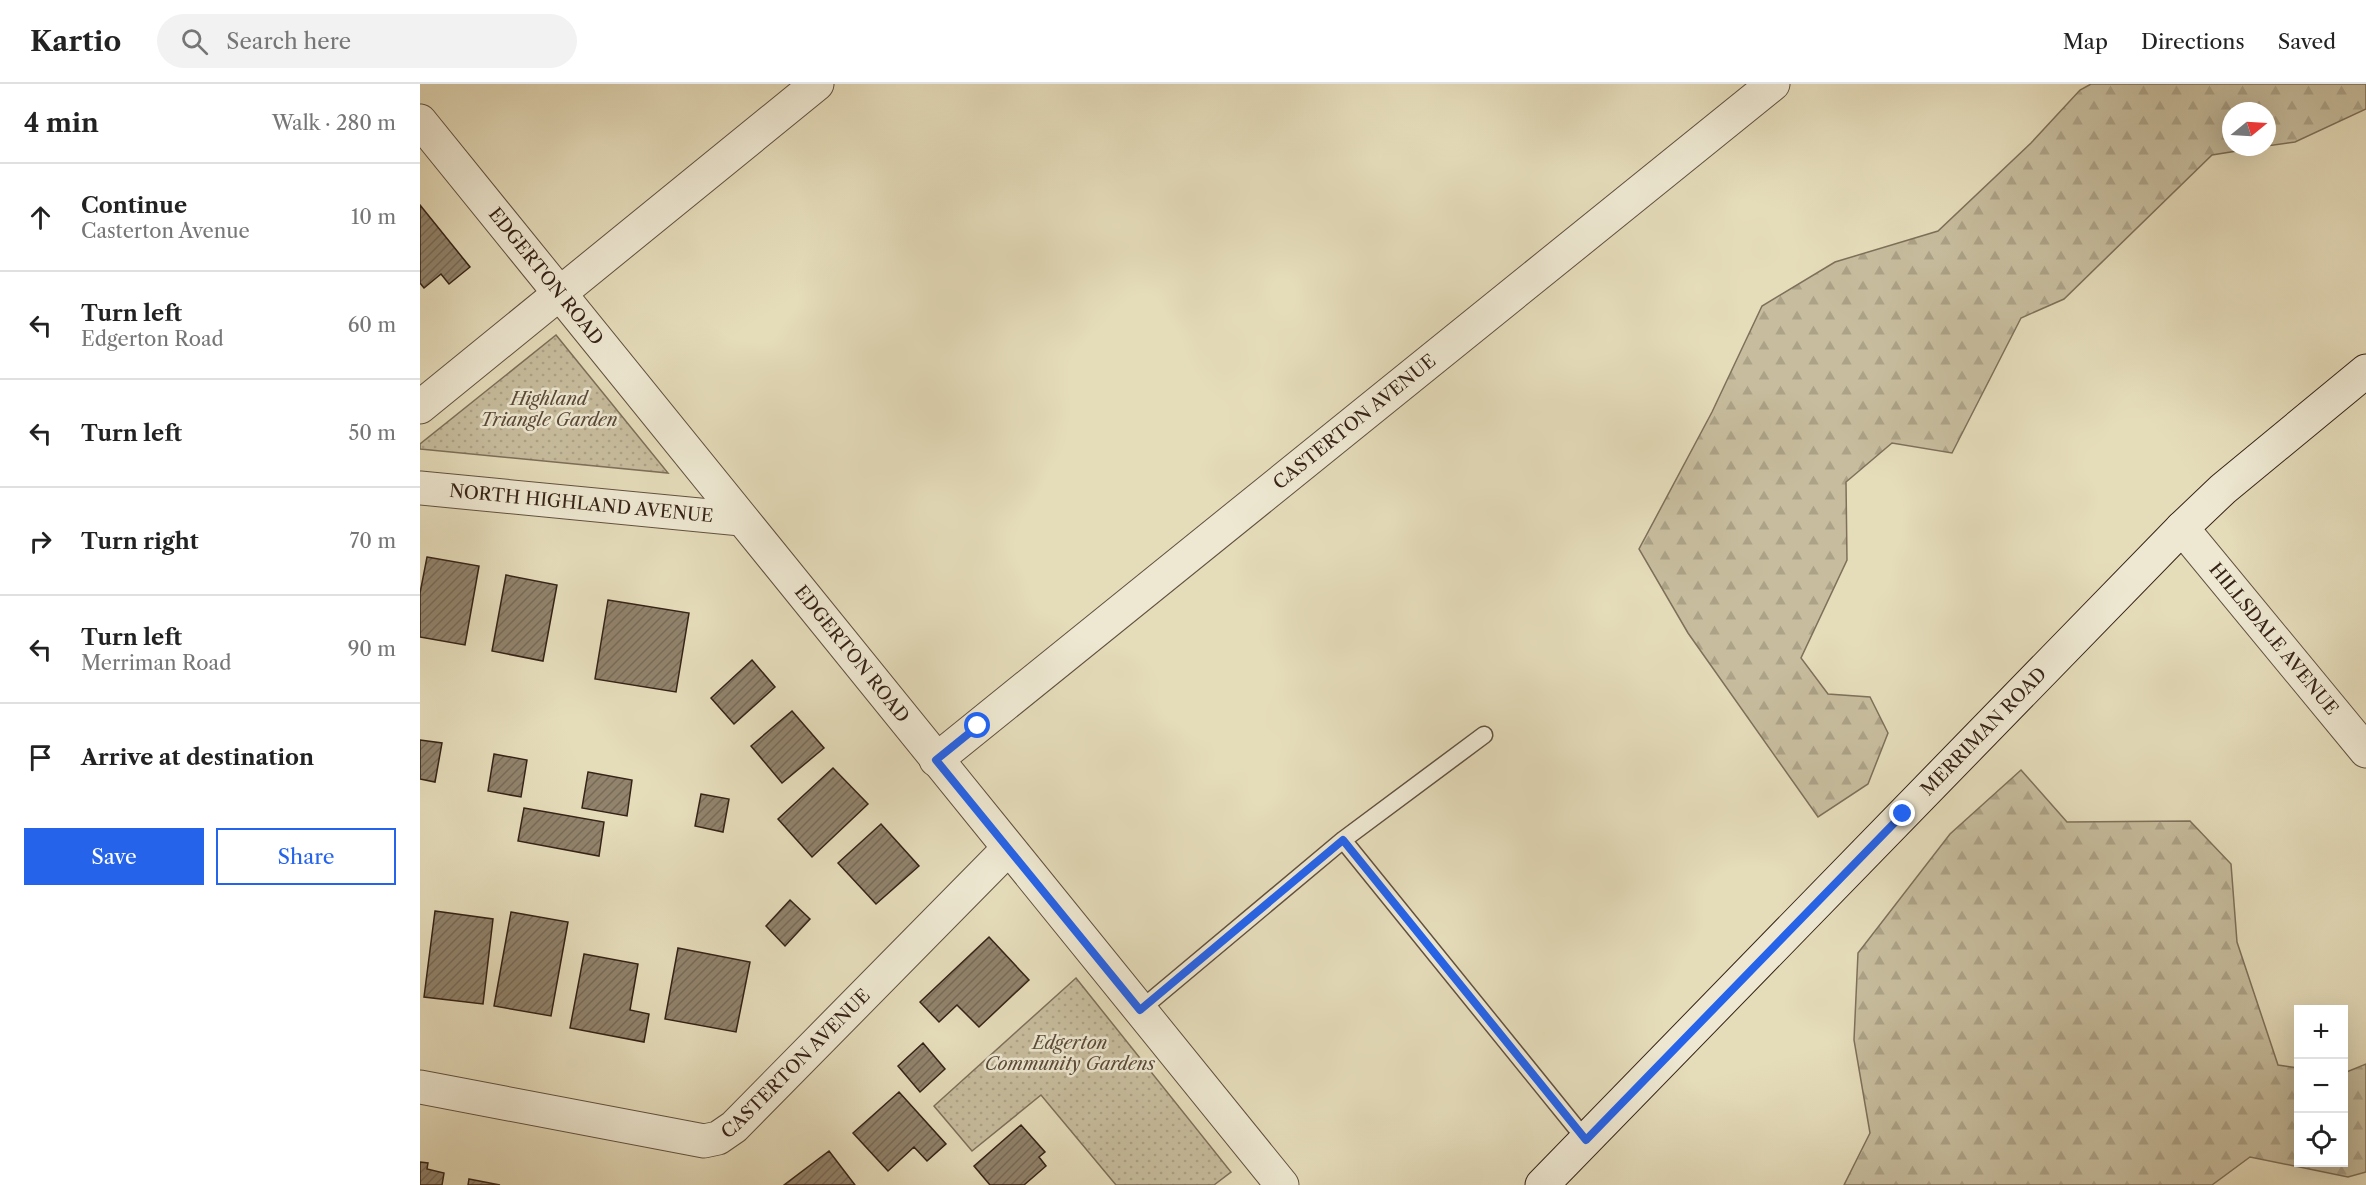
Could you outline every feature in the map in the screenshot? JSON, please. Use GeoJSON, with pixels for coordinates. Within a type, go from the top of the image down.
{"type":"FeatureCollection","features":[{"type":"Feature","properties":{"kind":"street"},"geometry":{"type":"LineString","coordinates":[[420,407],[817,84]]}},
{"type":"Feature","properties":{"kind":"street","name":"CASTERTON AVENUE"},"geometry":{"type":"LineString","coordinates":[[936,760],[1773,84]]}},
{"type":"Feature","properties":{"kind":"street","name":"EDGERTON ROAD"},"geometry":{"type":"LineString","coordinates":[[420,121],[1282,1185]]}},
{"type":"Feature","properties":{"kind":"street","name":"MERRIMAN ROAD"},"geometry":{"type":"LineString","coordinates":[[1542,1185],[2182,528],[2223,489],[2366,371]]}},
{"type":"Feature","properties":{"kind":"street","name":"NORTH HIGHLAND AVENUE"},"geometry":{"type":"LineString","coordinates":[[420,488],[741,519]]}},
{"type":"Feature","properties":{"kind":"street","name":"HILLSDALE AVENUE"},"geometry":{"type":"LineString","coordinates":[[2182,528],[2366,751]]}},
{"type":"Feature","properties":{"kind":"street","name":"CASTERTON AVENUE"},"geometry":{"type":"LineString","coordinates":[[420,1087],[704,1141],[718,1138],[734,1127],[1008,849]]}},
{"type":"Feature","properties":{"kind":"lane"},"geometry":{"type":"LineString","coordinates":[[1140,1010],[1343,840],[1484,735]]}},
{"type":"Feature","properties":{"kind":"lane"},"geometry":{"type":"LineString","coordinates":[[1343,840],[1586,1140]]}},
{"type":"Feature","properties":{"kind":"green space"},"geometry":{"type":"Polygon","coordinates":[[[2091,84],[2366,84],[2366,109],[2295,142],[2276,145],[2276,102],[2222,102],[2222,153],[2212,155],[2064,299],[2021,318],[1952,453],[1892,443],[1846,482],[1847,560],[1801,658],[1828,694],[1870,697],[1888,733],[1868,784],[1818,817],[1688,633],[1639,549],[1712,412],[1762,306],[1835,262],[1938,231],[2031,143],[2080,90],[2091,84]]]}},
{"type":"Feature","properties":{"kind":"green space","name":"Highland Triangle Garden"},"geometry":{"type":"Polygon","coordinates":[[[556,335],[668,473],[420,449],[420,444],[556,335]]]}},
{"type":"Feature","properties":{"kind":"green space"},"geometry":{"type":"Polygon","coordinates":[[[2021,770],[2067,822],[2190,821],[2231,864],[2237,942],[2278,1065],[2294,1067],[2294,1166],[2250,1157],[2212,1185],[1844,1185],[1870,1133],[1854,1040],[1858,953],[1950,834],[2021,770]]]}},
{"type":"Feature","properties":{"kind":"green space","name":"Edgerton Community Gardens"},"geometry":{"type":"Polygon","coordinates":[[[1076,978],[1231,1172],[1214,1185],[1116,1185],[1041,1095],[972,1151],[934,1106],[1076,978]]]}},
{"type":"Feature","properties":{"kind":"green space"},"geometry":{"type":"Polygon","coordinates":[[[2366,1064],[2366,1172],[2348,1177],[2299,1167],[2348,1167],[2348,1071],[2366,1064]]]}},
{"type":"Feature","properties":{"kind":"building"},"geometry":{"type":"Polygon","coordinates":[[[420,205],[470,267],[449,284],[441,274],[424,288],[420,283],[420,205]]]}},
{"type":"Feature","properties":{"kind":"building"},"geometry":{"type":"Polygon","coordinates":[[[427,557],[479,566],[465,645],[420,637],[420,593],[427,557]]]}},
{"type":"Feature","properties":{"kind":"building"},"geometry":{"type":"Polygon","coordinates":[[[506,575],[557,585],[543,661],[492,651],[506,575]]]}},
{"type":"Feature","properties":{"kind":"building"},"geometry":{"type":"Polygon","coordinates":[[[608,600],[689,613],[676,692],[595,679],[608,600]]]}},
{"type":"Feature","properties":{"kind":"building"},"geometry":{"type":"Polygon","coordinates":[[[752,660],[775,687],[734,724],[711,698],[752,660]]]}},
{"type":"Feature","properties":{"kind":"building"},"geometry":{"type":"Polygon","coordinates":[[[792,711],[824,748],[782,783],[751,746],[792,711]]]}},
{"type":"Feature","properties":{"kind":"building"},"geometry":{"type":"Polygon","coordinates":[[[420,740],[442,743],[435,782],[420,779],[420,740]]]}},
{"type":"Feature","properties":{"kind":"building"},"geometry":{"type":"Polygon","coordinates":[[[494,754],[527,760],[521,797],[488,791],[494,754]]]}},
{"type":"Feature","properties":{"kind":"building"},"geometry":{"type":"Polygon","coordinates":[[[833,768],[868,804],[812,857],[778,819],[833,768]]]}},
{"type":"Feature","properties":{"kind":"building"},"geometry":{"type":"Polygon","coordinates":[[[588,772],[632,780],[627,816],[582,808],[588,772]]]}},
{"type":"Feature","properties":{"kind":"building"},"geometry":{"type":"Polygon","coordinates":[[[701,794],[729,799],[723,832],[695,826],[701,794]]]}},
{"type":"Feature","properties":{"kind":"building"},"geometry":{"type":"Polygon","coordinates":[[[524,808],[604,822],[599,856],[518,841],[524,808]]]}},
{"type":"Feature","properties":{"kind":"building"},"geometry":{"type":"Polygon","coordinates":[[[881,824],[919,866],[876,904],[838,863],[881,824]]]}},
{"type":"Feature","properties":{"kind":"building"},"geometry":{"type":"Polygon","coordinates":[[[790,900],[810,919],[785,946],[766,926],[790,900]]]}},
{"type":"Feature","properties":{"kind":"building"},"geometry":{"type":"Polygon","coordinates":[[[435,911],[493,919],[483,1004],[424,997],[435,911]]]}},
{"type":"Feature","properties":{"kind":"building"},"geometry":{"type":"Polygon","coordinates":[[[511,912],[568,922],[551,1016],[494,1006],[511,912]]]}},
{"type":"Feature","properties":{"kind":"building"},"geometry":{"type":"Polygon","coordinates":[[[989,937],[1029,980],[979,1027],[957,1005],[939,1022],[920,1002],[989,937]]]}},
{"type":"Feature","properties":{"kind":"building"},"geometry":{"type":"Polygon","coordinates":[[[678,948],[750,962],[736,1032],[665,1019],[678,948]]]}},
{"type":"Feature","properties":{"kind":"building"},"geometry":{"type":"Polygon","coordinates":[[[584,954],[638,964],[630,1010],[649,1014],[644,1042],[570,1028],[584,954]]]}},
{"type":"Feature","properties":{"kind":"building"},"geometry":{"type":"Polygon","coordinates":[[[923,1043],[945,1069],[920,1092],[898,1066],[923,1043]]]}},
{"type":"Feature","properties":{"kind":"building"},"geometry":{"type":"Polygon","coordinates":[[[899,1092],[946,1144],[927,1161],[914,1147],[888,1171],[853,1133],[899,1092]]]}},
{"type":"Feature","properties":{"kind":"building"},"geometry":{"type":"Polygon","coordinates":[[[1021,1125],[1045,1152],[1039,1157],[1046,1166],[1024,1185],[990,1185],[974,1166],[1021,1125]]]}},
{"type":"Feature","properties":{"kind":"building"},"geometry":{"type":"Polygon","coordinates":[[[829,1151],[855,1185],[784,1185],[829,1151]]]}},
{"type":"Feature","properties":{"kind":"building"},"geometry":{"type":"Polygon","coordinates":[[[420,1162],[428,1163],[427,1169],[444,1173],[442,1185],[420,1185],[420,1162]]]}},
{"type":"Feature","properties":{"kind":"building"},"geometry":{"type":"Polygon","coordinates":[[[469,1179],[500,1185],[468,1185],[469,1179]]]}},
{"type":"Feature","properties":{"kind":"route"},"geometry":{"type":"LineString","coordinates":[[978,726],[936,760],[1140,1010],[1343,840],[1586,1140],[1903,814]]}}]}
